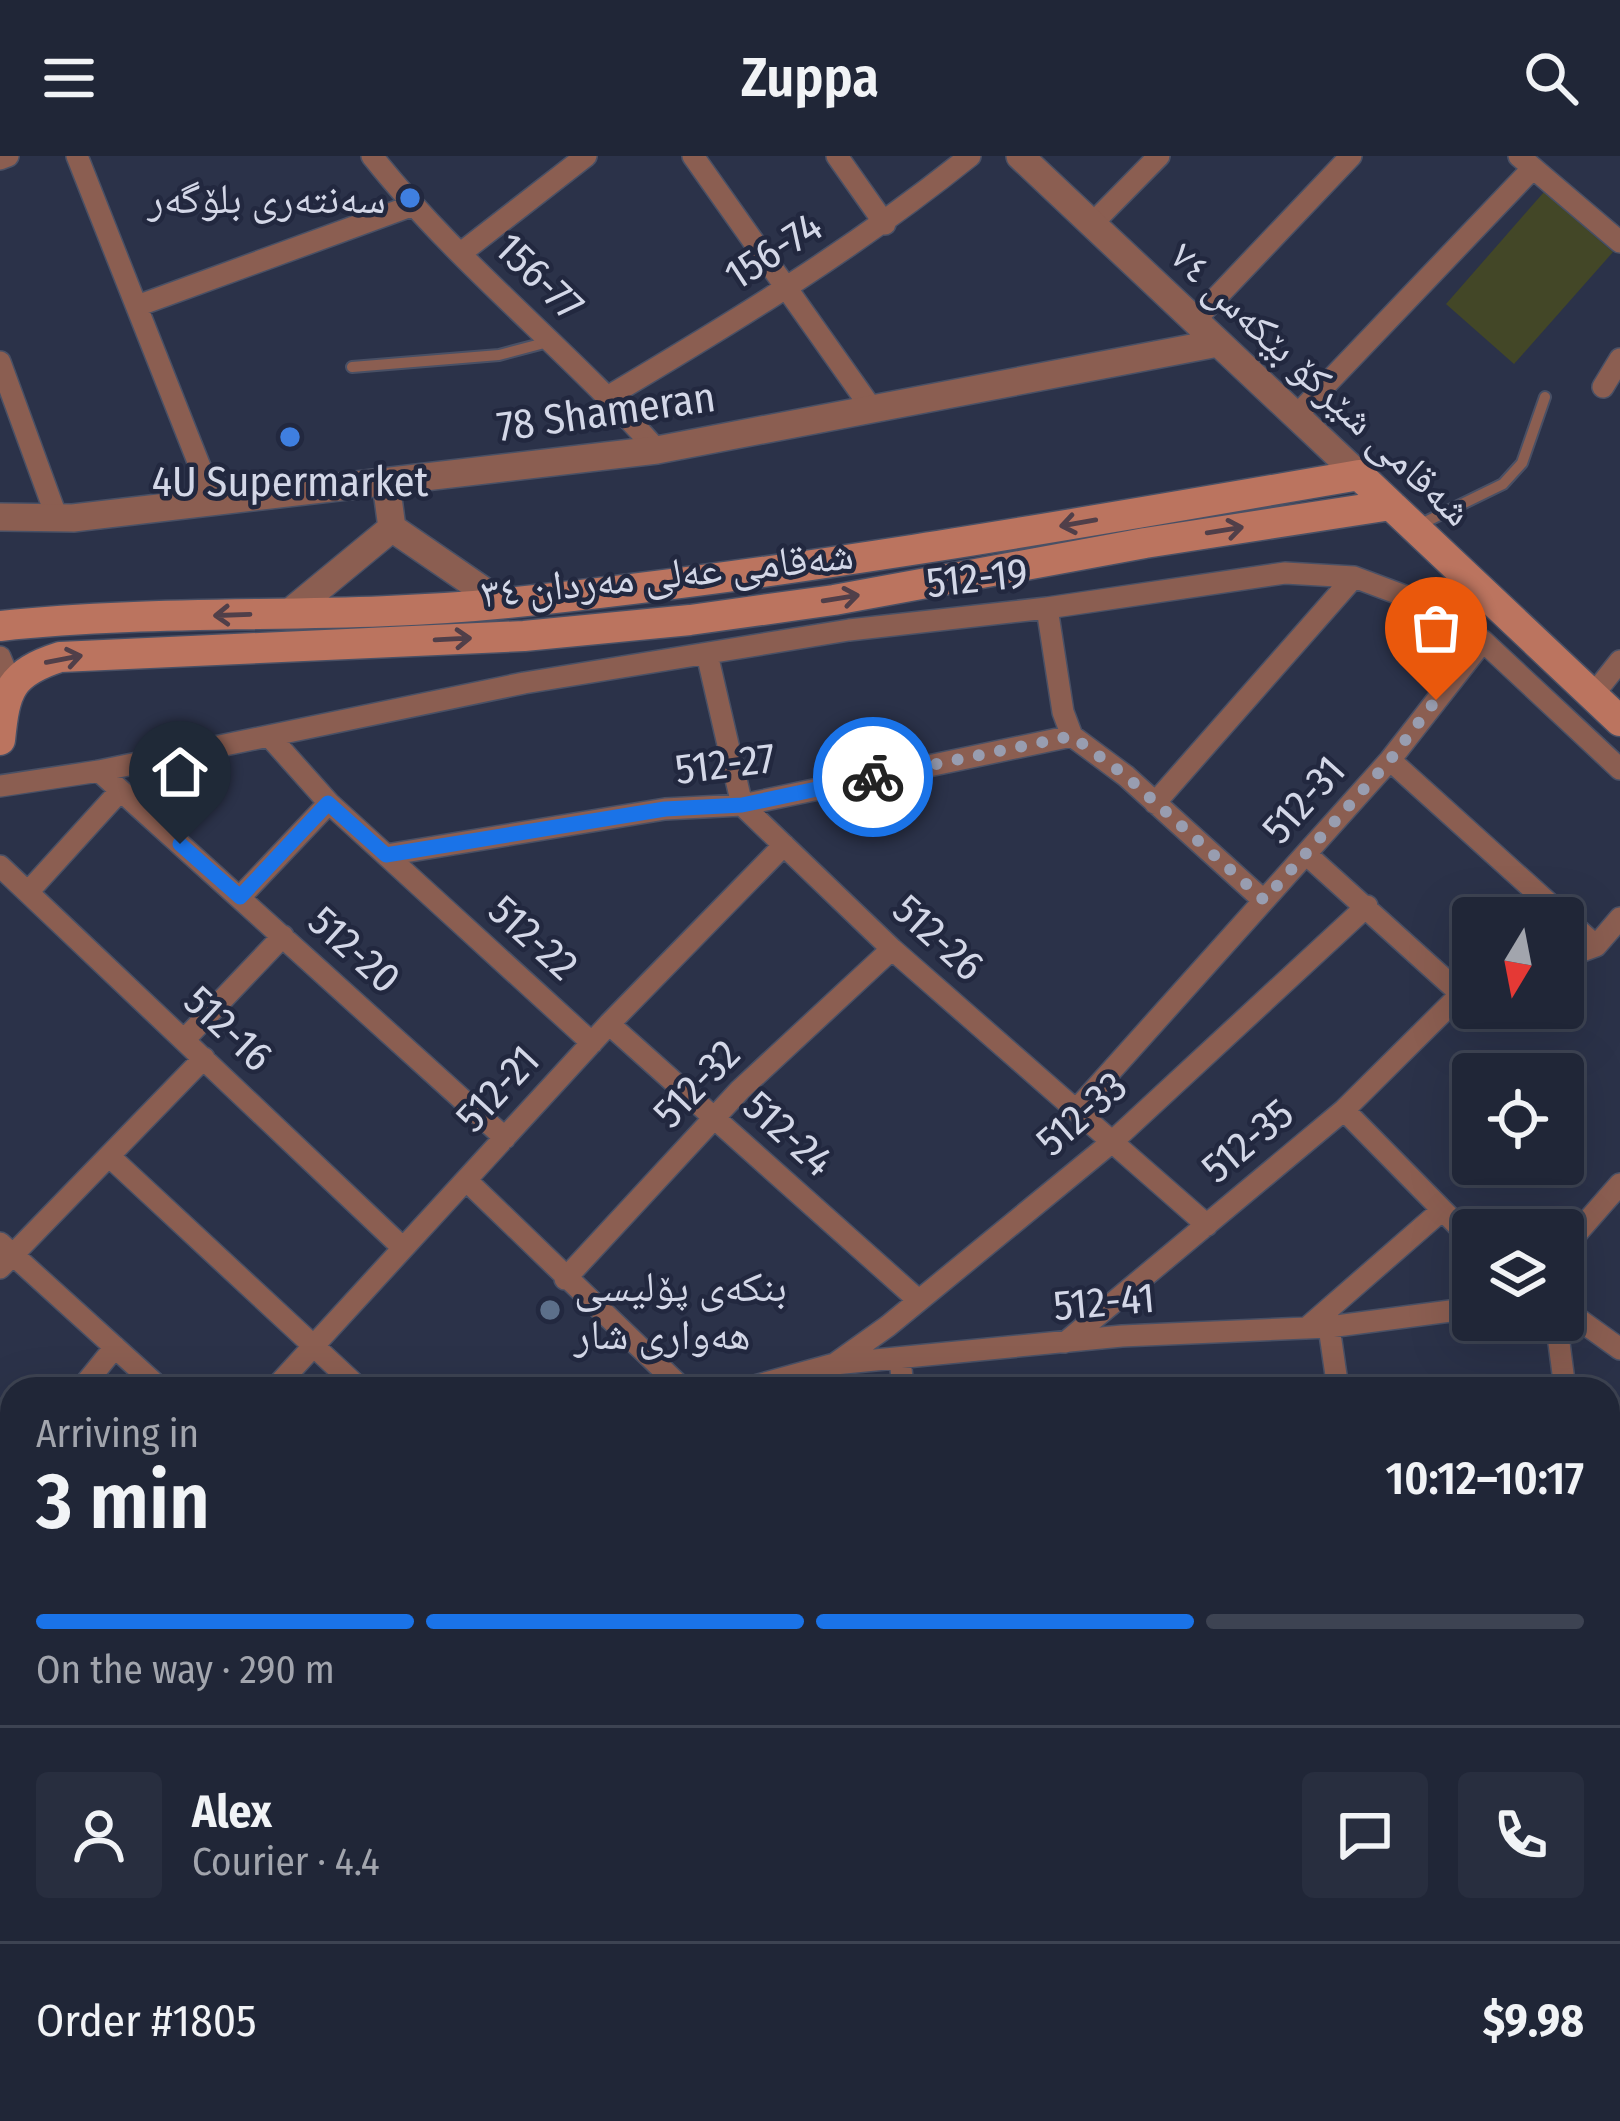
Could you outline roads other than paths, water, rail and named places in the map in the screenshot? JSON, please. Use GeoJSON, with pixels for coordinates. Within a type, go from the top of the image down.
{"type":"FeatureCollection","features":[{"type":"Feature","properties":{"kind":"main road","name":"شەقامی شێرکۆ بێکەس ٧٤"},"geometry":{"type":"LineString","coordinates":[[1359,476],[1620,721]]}},
{"type":"Feature","properties":{"kind":"main road","name":"شەقامی عەلی مەردان ٣٤"},"geometry":{"type":"LineString","coordinates":[[0,626],[503,604],[970,542],[1359,476]]}},
{"type":"Feature","properties":{"kind":"main road","name":"شەقامی عەلی مەردان ٣٤"},"geometry":{"type":"LineString","coordinates":[[0,740],[5,679],[77,655],[501,637],[690,620],[1391,505]]}},
{"type":"Feature","properties":{"kind":"street"},"geometry":{"type":"LineString","coordinates":[[77,156],[214,502]]}},
{"type":"Feature","properties":{"kind":"street","name":"156-77"},"geometry":{"type":"LineString","coordinates":[[372,156],[411,206],[609,396],[657,450]]}},
{"type":"Feature","properties":{"kind":"street"},"geometry":{"type":"LineString","coordinates":[[461,253],[586,156]]}},
{"type":"Feature","properties":{"kind":"street"},"geometry":{"type":"LineString","coordinates":[[693,156],[872,409]]}},
{"type":"Feature","properties":{"kind":"street"},"geometry":{"type":"LineString","coordinates":[[837,156],[885,224]]}},
{"type":"Feature","properties":{"kind":"street","name":"156-74"},"geometry":{"type":"LineString","coordinates":[[609,396],[788,290],[885,224],[970,156]]}},
{"type":"Feature","properties":{"kind":"street","name":"شەقامی شێرکۆ بێکەس ٧٤"},"geometry":{"type":"LineString","coordinates":[[1020,156],[1359,476]]}},
{"type":"Feature","properties":{"kind":"street"},"geometry":{"type":"LineString","coordinates":[[1092,224],[1159,156]]}},
{"type":"Feature","properties":{"kind":"street"},"geometry":{"type":"LineString","coordinates":[[1195,320],[1351,156]]}},
{"type":"Feature","properties":{"kind":"street"},"geometry":{"type":"LineString","coordinates":[[1296,416],[1526,162],[1620,242]]}},
{"type":"Feature","properties":{"kind":"street"},"geometry":{"type":"LineString","coordinates":[[137,306],[411,206]]}},
{"type":"Feature","properties":{"kind":"street","name":"78 Shameran"},"geometry":{"type":"LineString","coordinates":[[0,517],[57,518],[214,502],[657,450],[1218,343]]}},
{"type":"Feature","properties":{"kind":"street"},"geometry":{"type":"LineString","coordinates":[[1603,387],[1620,359]]}},
{"type":"Feature","properties":{"kind":"street"},"geometry":{"type":"LineString","coordinates":[[0,362],[57,518]]}},
{"type":"Feature","properties":{"kind":"street"},"geometry":{"type":"LineString","coordinates":[[386,483],[392,528],[503,604]]}},
{"type":"Feature","properties":{"kind":"street"},"geometry":{"type":"LineString","coordinates":[[289,614],[392,528]]}},
{"type":"Feature","properties":{"kind":"street","name":"512-19"},"geometry":{"type":"LineString","coordinates":[[0,786],[99,771],[524,683],[849,630],[1047,608],[1285,573],[1354,578],[1426,604],[1483,641],[1620,769]]}},
{"type":"Feature","properties":{"kind":"street"},"geometry":{"type":"LineString","coordinates":[[1155,803],[1354,578]]}},
{"type":"Feature","properties":{"kind":"street"},"geometry":{"type":"LineString","coordinates":[[1047,608],[1063,712],[1072,736],[1264,900]]}},
{"type":"Feature","properties":{"kind":"street","name":"512-31"},"geometry":{"type":"LineString","coordinates":[[1077,1109],[1390,760],[1483,641]]}},
{"type":"Feature","properties":{"kind":"street"},"geometry":{"type":"LineString","coordinates":[[706,654],[742,805]]}},
{"type":"Feature","properties":{"kind":"street"},"geometry":{"type":"LineString","coordinates":[[1593,695],[1620,661]]}},
{"type":"Feature","properties":{"kind":"street","name":"512-27"},"geometry":{"type":"LineString","coordinates":[[386,855],[665,809],[742,805],[1072,736]]}},
{"type":"Feature","properties":{"kind":"street","name":"512-22"},"geometry":{"type":"LineString","coordinates":[[270,737],[328,803],[592,1043]]}},
{"type":"Feature","properties":{"kind":"street"},"geometry":{"type":"LineString","coordinates":[[1390,760],[1596,946]]}},
{"type":"Feature","properties":{"kind":"street","name":"512-20"},"geometry":{"type":"LineString","coordinates":[[99,771],[505,1138]]}},
{"type":"Feature","properties":{"kind":"street"},"geometry":{"type":"LineString","coordinates":[[28,891],[120,790]]}},
{"type":"Feature","properties":{"kind":"street"},"geometry":{"type":"LineString","coordinates":[[240,897],[328,803]]}},
{"type":"Feature","properties":{"kind":"street","name":"512-26"},"geometry":{"type":"LineString","coordinates":[[742,805],[892,949],[1207,1225]]}},
{"type":"Feature","properties":{"kind":"street","name":"512-21"},"geometry":{"type":"LineString","coordinates":[[284,1377],[609,1024],[784,845]]}},
{"type":"Feature","properties":{"kind":"street"},"geometry":{"type":"LineString","coordinates":[[1306,854],[1452,979]]}},
{"type":"Feature","properties":{"kind":"street","name":"512-16"},"geometry":{"type":"LineString","coordinates":[[0,866],[404,1248]]}},
{"type":"Feature","properties":{"kind":"street","name":"512-33"},"geometry":{"type":"LineString","coordinates":[[834,1364],[888,1326],[1112,1142],[1367,906]]}},
{"type":"Feature","properties":{"kind":"street"},"geometry":{"type":"LineString","coordinates":[[1584,950],[1596,946],[1620,918]]}},
{"type":"Feature","properties":{"kind":"street"},"geometry":{"type":"LineString","coordinates":[[184,1040],[283,936]]}},
{"type":"Feature","properties":{"kind":"street","name":"512-32"},"geometry":{"type":"LineString","coordinates":[[565,1279],[714,1118],[892,949]]}},
{"type":"Feature","properties":{"kind":"street","name":"512-35"},"geometry":{"type":"LineString","coordinates":[[1064,1344],[1344,1110],[1452,1006]]}},
{"type":"Feature","properties":{"kind":"street","name":"512-24"},"geometry":{"type":"LineString","coordinates":[[609,1024],[917,1299]]}},
{"type":"Feature","properties":{"kind":"street"},"geometry":{"type":"LineString","coordinates":[[148,1377],[4,1255],[204,1058]]}},
{"type":"Feature","properties":{"kind":"street"},"geometry":{"type":"LineString","coordinates":[[1344,1110],[1452,1221]]}},
{"type":"Feature","properties":{"kind":"street"},"geometry":{"type":"LineString","coordinates":[[109,1156],[347,1377]]}},
{"type":"Feature","properties":{"kind":"street"},"geometry":{"type":"LineString","coordinates":[[466,1180],[670,1377]]}},
{"type":"Feature","properties":{"kind":"street"},"geometry":{"type":"LineString","coordinates":[[1584,1225],[1620,1184]]}},
{"type":"Feature","properties":{"kind":"street"},"geometry":{"type":"LineString","coordinates":[[1334,1377],[1319,1327],[1441,1211]]}},
{"type":"Feature","properties":{"kind":"street","name":"512-41"},"geometry":{"type":"LineString","coordinates":[[787,1377],[834,1364],[1122,1336],[1319,1327],[1452,1311]]}},
{"type":"Feature","properties":{"kind":"street"},"geometry":{"type":"LineString","coordinates":[[1584,1323],[1620,1349]]}},
{"type":"Feature","properties":{"kind":"street"},"geometry":{"type":"LineString","coordinates":[[1559,1341],[1563,1377]]}},
{"type":"Feature","properties":{"kind":"street"},"geometry":{"type":"LineString","coordinates":[[91,1377],[116,1347]]}},
{"type":"Feature","properties":{"kind":"street"},"geometry":{"type":"LineString","coordinates":[[900,1358],[902,1377]]}},
{"type":"Feature","properties":{"kind":"lane"},"geometry":{"type":"LineString","coordinates":[[352,367],[499,355],[552,341]]}},
{"type":"Feature","properties":{"kind":"lane"},"geometry":{"type":"LineString","coordinates":[[1414,527],[1503,484],[1522,463],[1546,398]]}},
{"type":"Feature","properties":{"kind":"place","name":"سەنتەری بلۆگەر"},"geometry":{"type":"Point","coordinates":[410,198]}},
{"type":"Feature","properties":{"kind":"place","name":"4U Supermarket"},"geometry":{"type":"Point","coordinates":[290,437]}},
{"type":"Feature","properties":{"kind":"place","name":"بنکەی پۆلیسی هەواری شار"},"geometry":{"type":"Point","coordinates":[550,1310]}}]}
